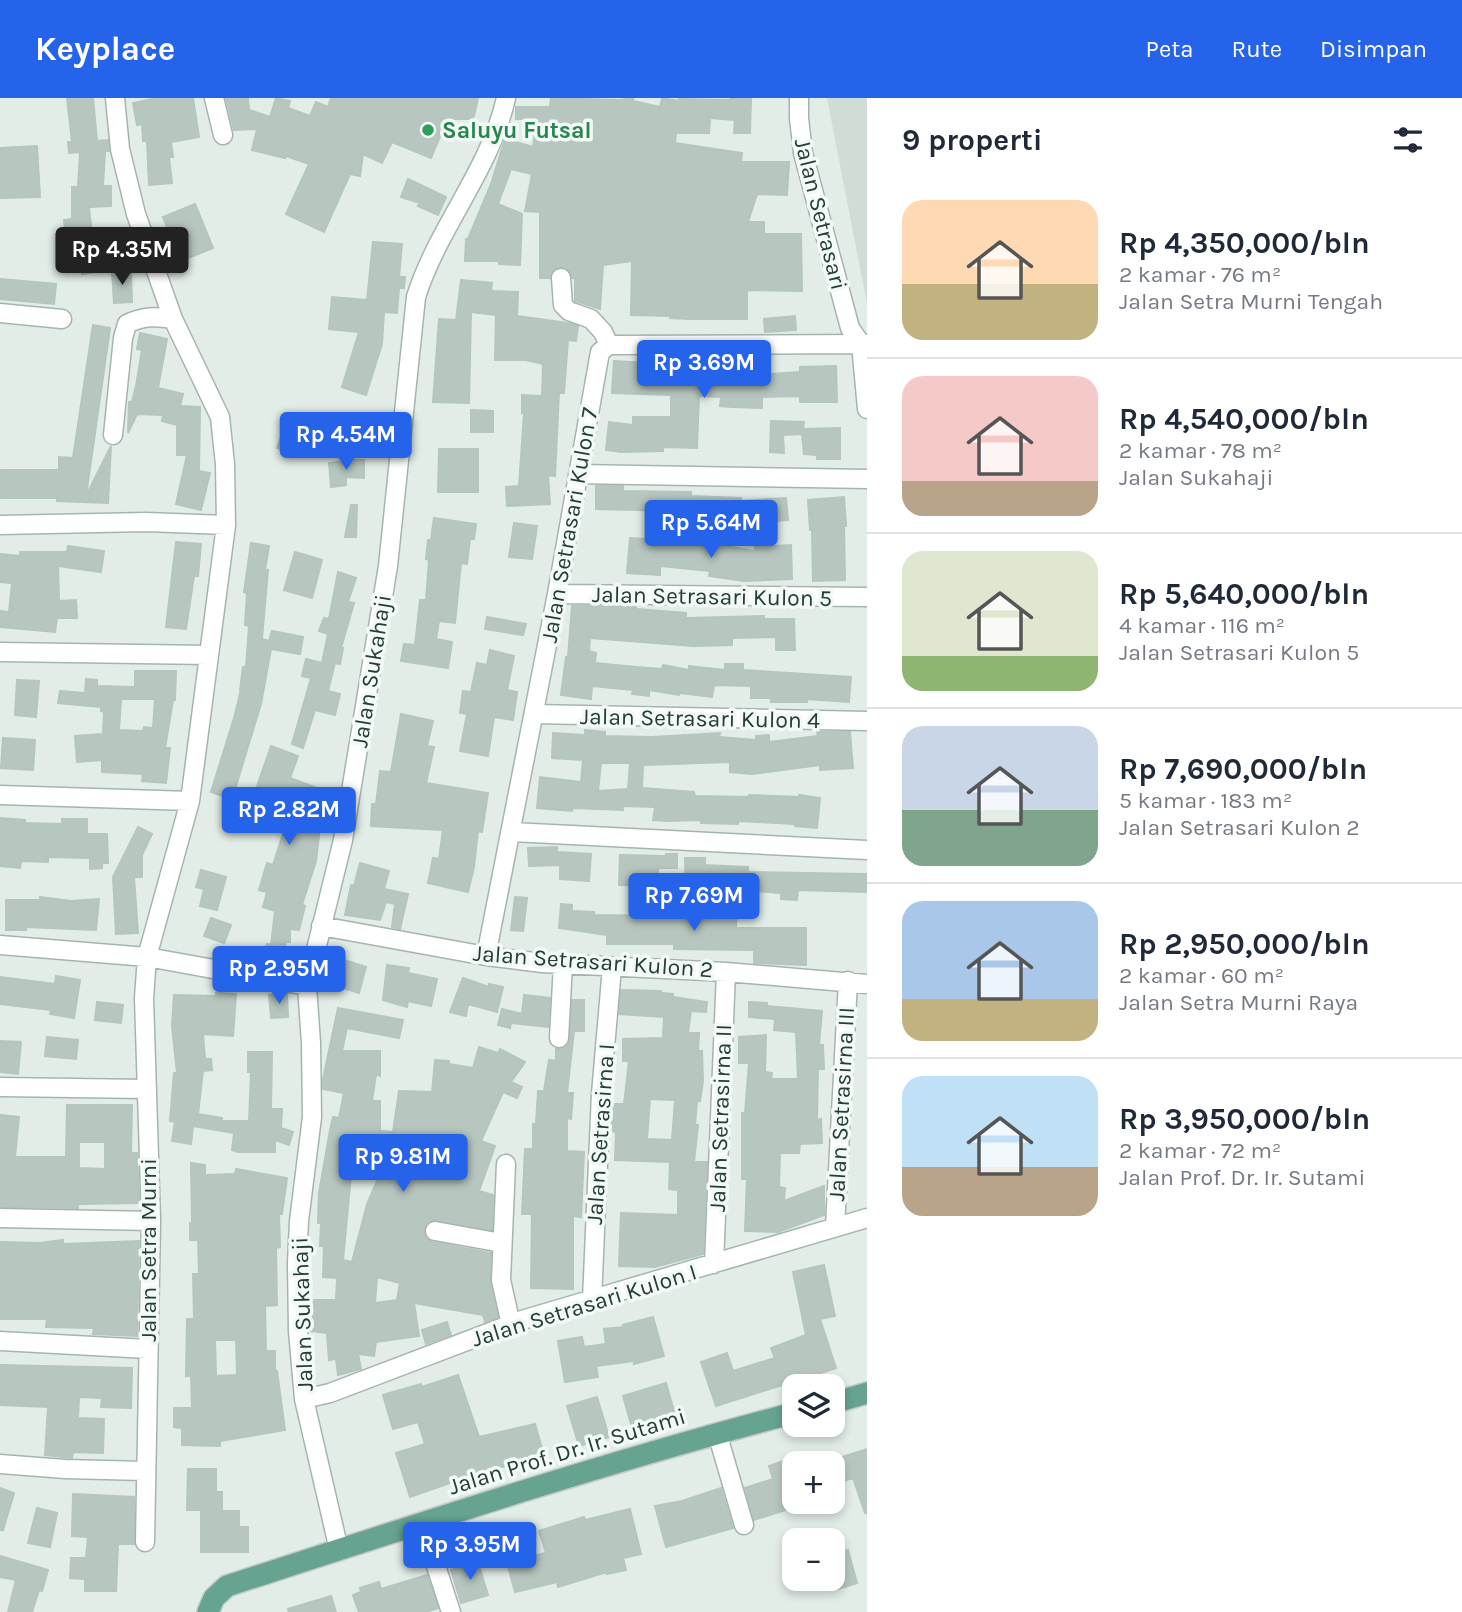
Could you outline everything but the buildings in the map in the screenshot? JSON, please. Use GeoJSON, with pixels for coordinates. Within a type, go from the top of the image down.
{"type":"FeatureCollection","features":[{"type":"Feature","properties":{"kind":"main road"},"geometry":{"type":"LineString","coordinates":[[845,1400],[867,1394]]}},
{"type":"Feature","properties":{"kind":"main road","name":"Jalan Prof. Dr. Ir. Sutami"},"geometry":{"type":"LineString","coordinates":[[204,1611],[227,1586],[422,1523],[717,1433],[782,1416]]}},
{"type":"Feature","properties":{"kind":"street","name":"Jalan Setra Murni"},"geometry":{"type":"LineString","coordinates":[[115,98],[120,149],[158,279],[173,319],[220,416],[226,525],[190,801],[148,957],[144,998],[151,1221],[145,1542]]}},
{"type":"Feature","properties":{"kind":"street"},"geometry":{"type":"LineString","coordinates":[[214,98],[223,135]]}},
{"type":"Feature","properties":{"kind":"street","name":"Jalan Sukahaji"},"geometry":{"type":"LineString","coordinates":[[339,1550],[304,1399],[298,1331],[299,1221],[312,1117],[307,986],[343,839],[388,566],[416,297],[425,268],[489,150],[506,98]]}},
{"type":"Feature","properties":{"kind":"street","name":"Jalan Setrasari"},"geometry":{"type":"LineString","coordinates":[[799,98],[803,153],[850,327],[864,344],[867,409]]}},
{"type":"Feature","properties":{"kind":"street"},"geometry":{"type":"LineString","coordinates":[[561,278],[563,305],[569,311],[591,318],[603,332],[609,345],[864,344]]}},
{"type":"Feature","properties":{"kind":"street"},"geometry":{"type":"LineString","coordinates":[[0,313],[62,319]]}},
{"type":"Feature","properties":{"kind":"street"},"geometry":{"type":"LineString","coordinates":[[113,435],[123,338],[127,324],[140,318],[155,316],[173,319]]}},
{"type":"Feature","properties":{"kind":"street","name":"Jalan Setrasari Kulon 7"},"geometry":{"type":"LineString","coordinates":[[486,956],[557,594],[598,357],[609,345]]}},
{"type":"Feature","properties":{"kind":"street"},"geometry":{"type":"LineString","coordinates":[[578,474],[867,479]]}},
{"type":"Feature","properties":{"kind":"street"},"geometry":{"type":"LineString","coordinates":[[0,525],[146,522],[226,525]]}},
{"type":"Feature","properties":{"kind":"street","name":"Jalan Setrasari Kulon 5"},"geometry":{"type":"LineString","coordinates":[[557,594],[867,597]]}},
{"type":"Feature","properties":{"kind":"street"},"geometry":{"type":"LineString","coordinates":[[0,652],[209,655]]}},
{"type":"Feature","properties":{"kind":"street","name":"Jalan Setrasari Kulon 4"},"geometry":{"type":"LineString","coordinates":[[534,714],[867,721]]}},
{"type":"Feature","properties":{"kind":"street"},"geometry":{"type":"LineString","coordinates":[[0,795],[190,801]]}},
{"type":"Feature","properties":{"kind":"street"},"geometry":{"type":"LineString","coordinates":[[512,832],[867,850]]}},
{"type":"Feature","properties":{"kind":"street","name":"Jalan Setrasari Kulon 2"},"geometry":{"type":"LineString","coordinates":[[321,926],[486,956],[563,964],[726,972],[867,984]]}},
{"type":"Feature","properties":{"kind":"street"},"geometry":{"type":"LineString","coordinates":[[0,945],[148,957],[307,986]]}},
{"type":"Feature","properties":{"kind":"street"},"geometry":{"type":"LineString","coordinates":[[559,1038],[563,964]]}},
{"type":"Feature","properties":{"kind":"street","name":"Jalan Setrasirna I"},"geometry":{"type":"LineString","coordinates":[[592,1300],[601,1105],[612,967]]}},
{"type":"Feature","properties":{"kind":"street","name":"Jalan Setrasirna II"},"geometry":{"type":"LineString","coordinates":[[714,1264],[726,972]]}},
{"type":"Feature","properties":{"kind":"street","name":"Jalan Setrasirna III"},"geometry":{"type":"LineString","coordinates":[[835,1227],[848,981]]}},
{"type":"Feature","properties":{"kind":"street"},"geometry":{"type":"LineString","coordinates":[[0,1087],[147,1089]]}},
{"type":"Feature","properties":{"kind":"street"},"geometry":{"type":"LineString","coordinates":[[506,1164],[501,1280],[510,1325]]}},
{"type":"Feature","properties":{"kind":"street"},"geometry":{"type":"LineString","coordinates":[[0,1218],[151,1221]]}},
{"type":"Feature","properties":{"kind":"street","name":"Jalan Setrasari Kulon I"},"geometry":{"type":"LineString","coordinates":[[304,1399],[330,1393],[510,1325],[867,1218]]}},
{"type":"Feature","properties":{"kind":"street"},"geometry":{"type":"LineString","coordinates":[[435,1231],[502,1243]]}},
{"type":"Feature","properties":{"kind":"street"},"geometry":{"type":"LineString","coordinates":[[0,1341],[148,1349]]}},
{"type":"Feature","properties":{"kind":"street"},"geometry":{"type":"LineString","coordinates":[[717,1433],[744,1525]]}},
{"type":"Feature","properties":{"kind":"street"},"geometry":{"type":"LineString","coordinates":[[0,1464],[145,1471]]}},
{"type":"Feature","properties":{"kind":"street"},"geometry":{"type":"LineString","coordinates":[[422,1523],[451,1612]]}},
{"type":"Feature","properties":{"kind":"shaded area"},"geometry":{"type":"Polygon","coordinates":[[[827,98],[867,98],[867,304],[827,98]]]}},
{"type":"Feature","properties":{"kind":"place","name":"Saluyu Futsal"},"geometry":{"type":"Point","coordinates":[428,130]}}]}
